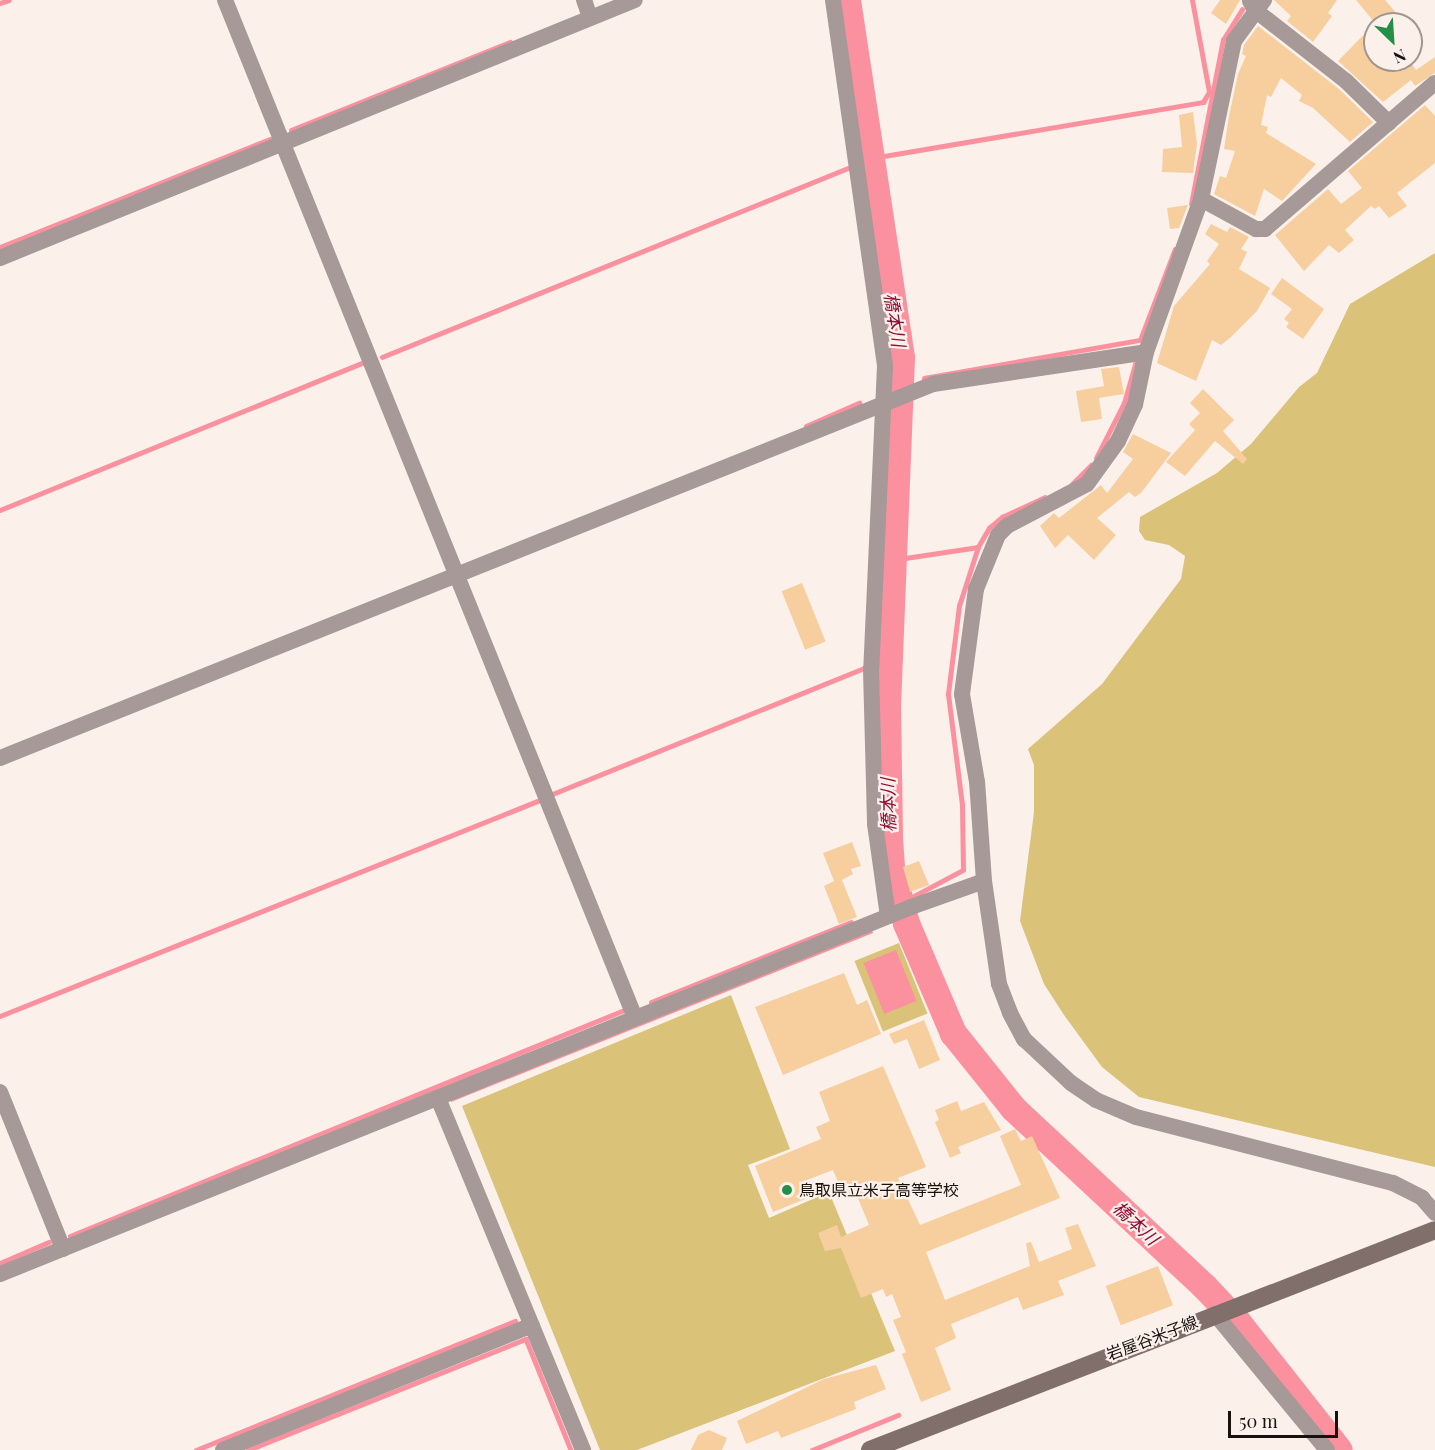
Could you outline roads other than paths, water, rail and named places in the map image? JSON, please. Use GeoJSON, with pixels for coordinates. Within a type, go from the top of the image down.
{"type":"FeatureCollection","features":[{"type":"Feature","properties":{"kind":"main road","name":"岩屋谷米子線"},"geometry":{"type":"LineString","coordinates":[[870,1450],[1435,1230]]}},
{"type":"Feature","properties":{"kind":"street"},"geometry":{"type":"LineString","coordinates":[[225,0],[636,1018]]}},
{"type":"Feature","properties":{"kind":"street"},"geometry":{"type":"LineString","coordinates":[[584,0],[590,17]]}},
{"type":"Feature","properties":{"kind":"street"},"geometry":{"type":"LineString","coordinates":[[0,258],[283,145],[635,0]]}},
{"type":"Feature","properties":{"kind":"street"},"geometry":{"type":"LineString","coordinates":[[833,0],[885,366],[871,669],[874,824],[890,915]]}},
{"type":"Feature","properties":{"kind":"street"},"geometry":{"type":"LineString","coordinates":[[1389,123],[1346,81],[1256,3],[1234,41],[1201,199],[1146,352],[1135,405],[1098,473],[1075,493],[1007,526],[990,552],[976,589],[962,694],[976,782],[984,881],[999,984],[1010,1013],[1024,1039],[1071,1083],[1096,1100],[1136,1117],[1393,1183],[1422,1198],[1435,1212]]}},
{"type":"Feature","properties":{"kind":"street"},"geometry":{"type":"LineString","coordinates":[[1201,199],[1260,231],[1435,83]]}},
{"type":"Feature","properties":{"kind":"street"},"geometry":{"type":"LineString","coordinates":[[0,758],[933,384],[1146,352]]}},
{"type":"Feature","properties":{"kind":"street"},"geometry":{"type":"LineString","coordinates":[[0,1274],[890,915],[984,881]]}},
{"type":"Feature","properties":{"kind":"street"},"geometry":{"type":"LineString","coordinates":[[0,1092],[63,1249]]}},
{"type":"Feature","properties":{"kind":"street"},"geometry":{"type":"LineString","coordinates":[[438,1098],[583,1450]]}},
{"type":"Feature","properties":{"kind":"street"},"geometry":{"type":"LineString","coordinates":[[1224,1311],[1327,1450]]}},
{"type":"Feature","properties":{"kind":"street"},"geometry":{"type":"LineString","coordinates":[[223,1450],[532,1325]]}},
{"type":"Feature","properties":{"kind":"waterway"},"geometry":{"type":"LineString","coordinates":[[0,3],[9,0]]}},
{"type":"Feature","properties":{"kind":"waterway","name":"橋本川"},"geometry":{"type":"LineString","coordinates":[[847,0],[901,357],[887,707],[891,868],[906,923],[953,1033],[1013,1108],[1204,1286],[1237,1321],[1339,1450]]}},
{"type":"Feature","properties":{"kind":"waterway"},"geometry":{"type":"LineString","coordinates":[[884,156],[1203,102],[1209,92],[1192,0]]}},
{"type":"Feature","properties":{"kind":"waterway"},"geometry":{"type":"LineString","coordinates":[[1191,204],[1223,40],[1242,10]]}},
{"type":"Feature","properties":{"kind":"waterway"},"geometry":{"type":"LineString","coordinates":[[291,130],[510,42]]}},
{"type":"Feature","properties":{"kind":"waterway"},"geometry":{"type":"LineString","coordinates":[[0,247],[270,139]]}},
{"type":"Feature","properties":{"kind":"waterway"},"geometry":{"type":"LineString","coordinates":[[382,357],[848,168]]}},
{"type":"Feature","properties":{"kind":"waterway"},"geometry":{"type":"LineString","coordinates":[[924,378],[1140,340],[1175,249]]}},
{"type":"Feature","properties":{"kind":"waterway"},"geometry":{"type":"LineString","coordinates":[[1096,458],[1124,403],[1136,361]]}},
{"type":"Feature","properties":{"kind":"waterway"},"geometry":{"type":"LineString","coordinates":[[0,510],[362,363]]}},
{"type":"Feature","properties":{"kind":"waterway"},"geometry":{"type":"LineString","coordinates":[[806,426],[859,403]]}},
{"type":"Feature","properties":{"kind":"waterway"},"geometry":{"type":"LineString","coordinates":[[1072,484],[1091,465]]}},
{"type":"Feature","properties":{"kind":"waterway"},"geometry":{"type":"LineString","coordinates":[[914,896],[963,870],[962,805],[948,694],[959,606],[978,547],[989,528],[1002,517],[1045,497]]}},
{"type":"Feature","properties":{"kind":"waterway"},"geometry":{"type":"LineString","coordinates":[[892,560],[978,547]]}},
{"type":"Feature","properties":{"kind":"waterway"},"geometry":{"type":"LineString","coordinates":[[550,795],[864,668]]}},
{"type":"Feature","properties":{"kind":"waterway"},"geometry":{"type":"LineString","coordinates":[[0,1016],[540,800]]}},
{"type":"Feature","properties":{"kind":"waterway"},"geometry":{"type":"LineString","coordinates":[[651,1002],[851,922]]}},
{"type":"Feature","properties":{"kind":"waterway"},"geometry":{"type":"LineString","coordinates":[[70,1236],[622,1011]]}},
{"type":"Feature","properties":{"kind":"waterway"},"geometry":{"type":"LineString","coordinates":[[0,1263],[49,1242]]}},
{"type":"Feature","properties":{"kind":"waterway"},"geometry":{"type":"LineString","coordinates":[[196,1450],[515,1321]]}},
{"type":"Feature","properties":{"kind":"waterway"},"geometry":{"type":"LineString","coordinates":[[248,1450],[526,1339],[571,1450]]}},
{"type":"Feature","properties":{"kind":"waterway"},"geometry":{"type":"LineString","coordinates":[[812,1450],[898,1415]]}},
{"type":"Feature","properties":{"kind":"place","name":"鳥取県立米子高等学校"},"geometry":{"type":"Point","coordinates":[787,1190]}}]}
